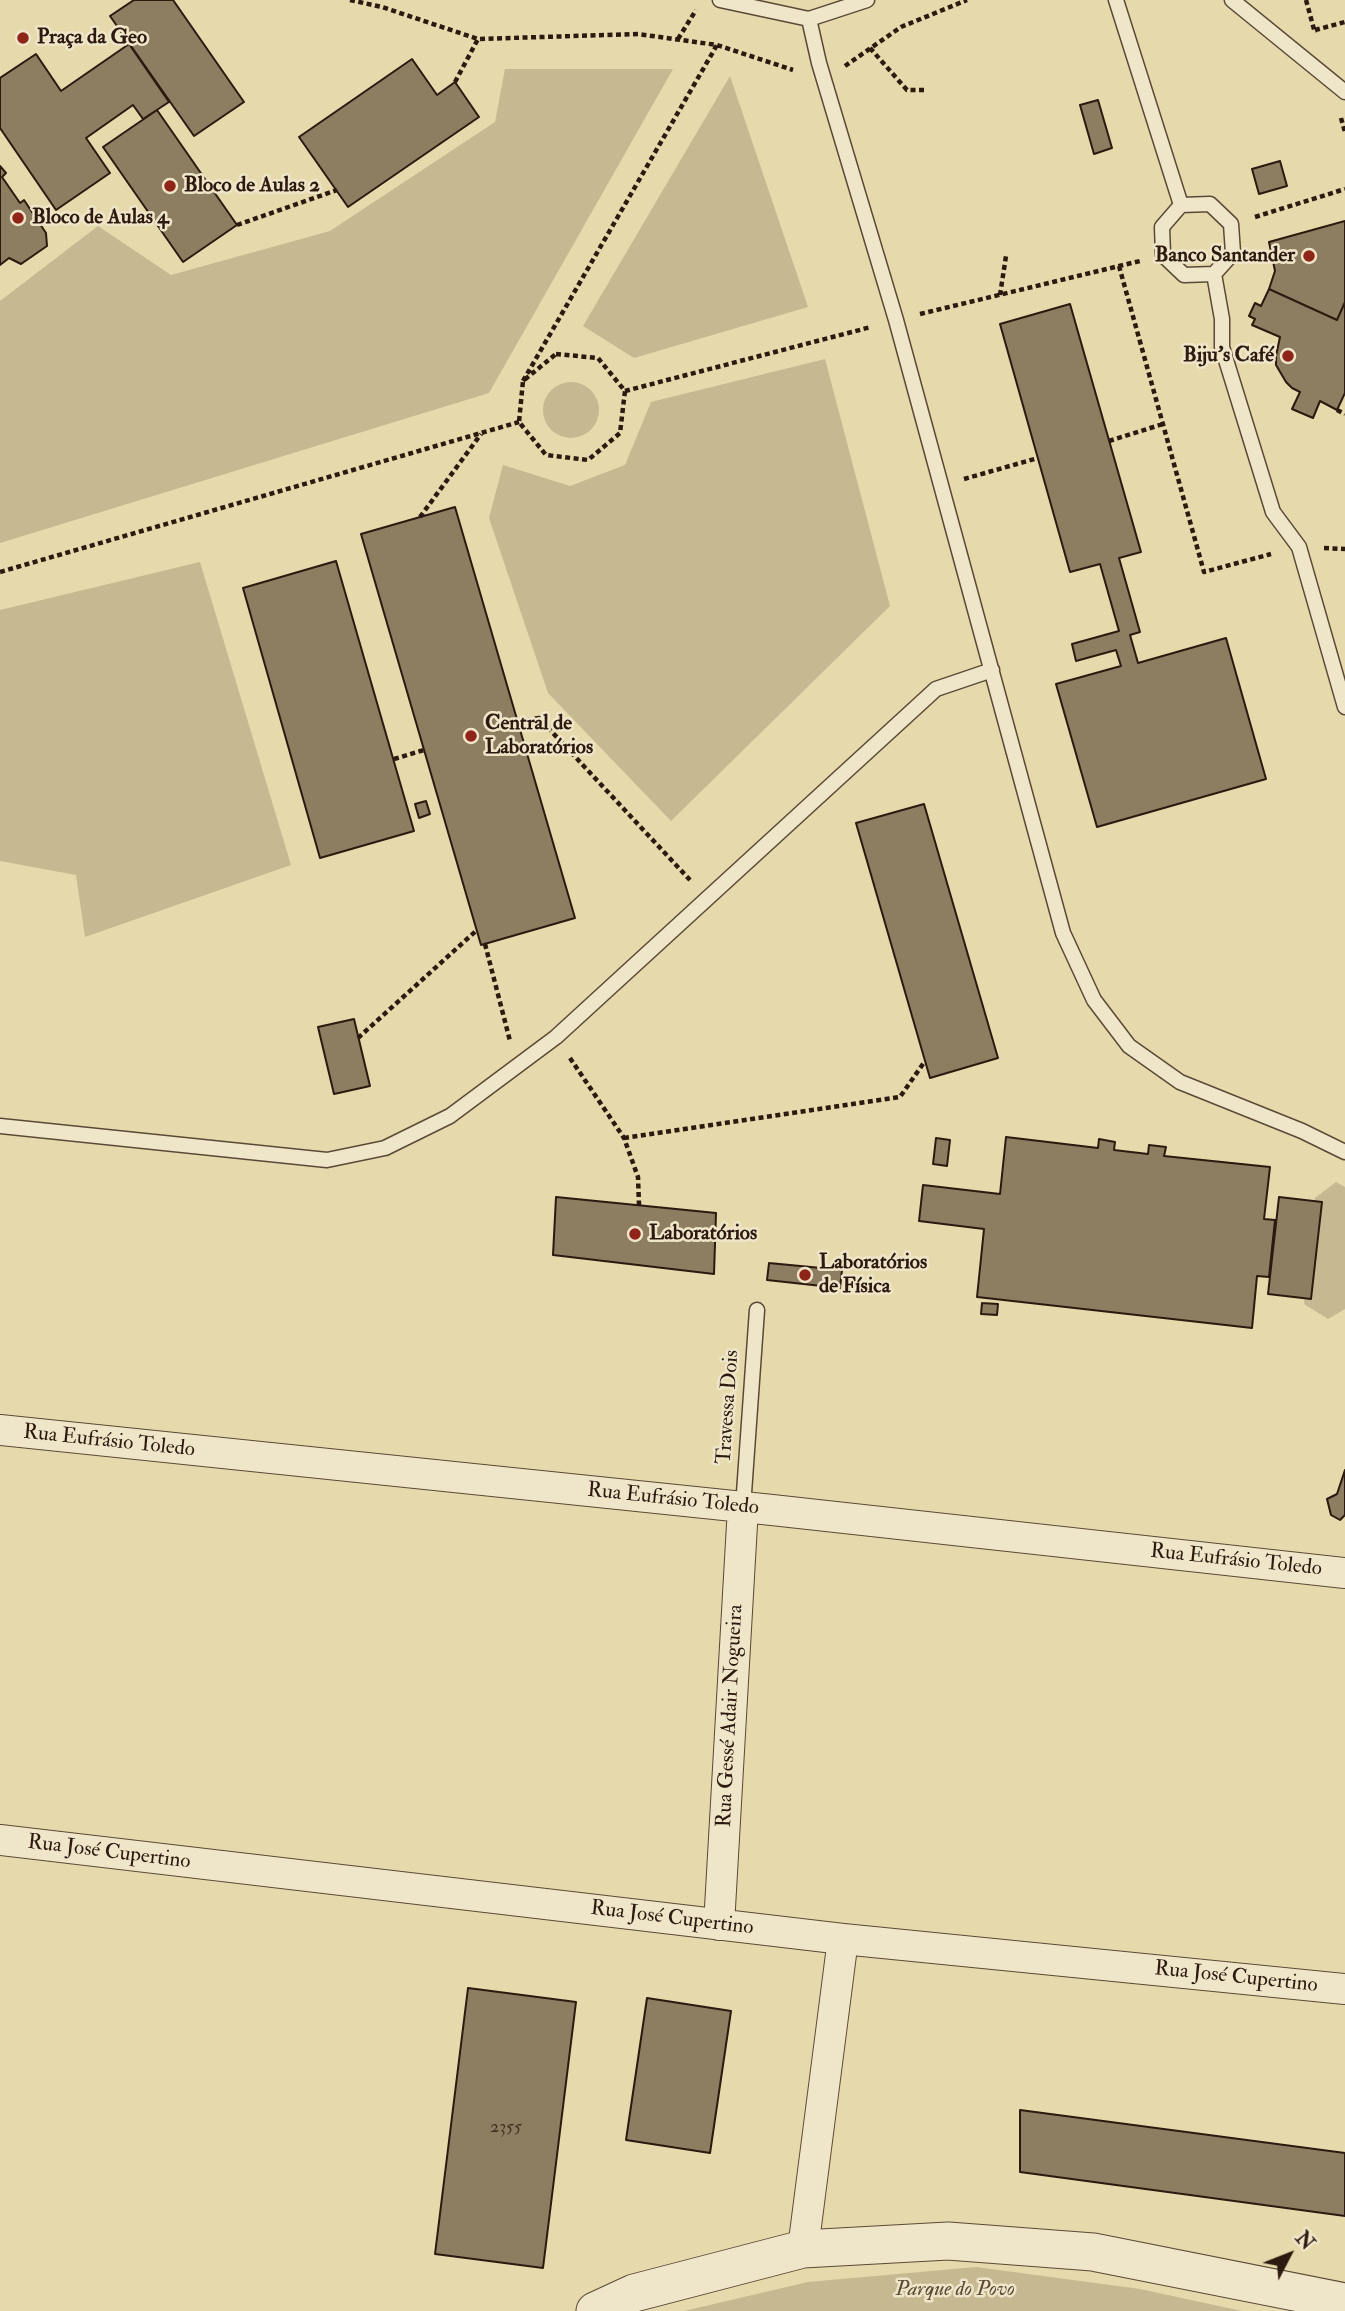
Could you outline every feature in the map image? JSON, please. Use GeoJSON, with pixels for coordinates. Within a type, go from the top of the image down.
{"type":"FeatureCollection","features":[{"type":"Feature","properties":{"kind":"street","name":"Rua Eufrásio Toledo"},"geometry":{"type":"LineString","coordinates":[[0,1430],[1345,1573]]}},
{"type":"Feature","properties":{"kind":"street","name":"Rua Gessé Adair Nogueira"},"geometry":{"type":"LineString","coordinates":[[719,1925],[743,1507]]}},
{"type":"Feature","properties":{"kind":"street","name":"Rua José Cupertino"},"geometry":{"type":"LineString","coordinates":[[0,1840],[843,1939],[1345,1989]]}},
{"type":"Feature","properties":{"kind":"street"},"geometry":{"type":"LineString","coordinates":[[803,2249],[843,1939]]}},
{"type":"Feature","properties":{"kind":"street"},"geometry":{"type":"LineString","coordinates":[[595,2311],[634,2293],[803,2249],[948,2241],[1093,2252],[1345,2302]]}},
{"type":"Feature","properties":{"kind":"lane"},"geometry":{"type":"LineString","coordinates":[[720,0],[809,19],[867,0]]}},
{"type":"Feature","properties":{"kind":"lane"},"geometry":{"type":"LineString","coordinates":[[1116,0],[1181,205]]}},
{"type":"Feature","properties":{"kind":"lane"},"geometry":{"type":"LineString","coordinates":[[1232,0],[1345,92]]}},
{"type":"Feature","properties":{"kind":"lane"},"geometry":{"type":"LineString","coordinates":[[809,19],[824,80],[942,485],[1063,933],[1094,1000],[1129,1046],[1180,1082],[1301,1131],[1345,1152]]}},
{"type":"Feature","properties":{"kind":"lane"},"geometry":{"type":"LineString","coordinates":[[1210,204],[1231,224],[1233,253],[1214,274],[1184,275],[1163,255],[1162,227],[1181,205],[1210,204]]}},
{"type":"Feature","properties":{"kind":"lane"},"geometry":{"type":"LineString","coordinates":[[1214,274],[1222,319],[1222,348],[1273,512],[1299,547],[1345,707]]}},
{"type":"Feature","properties":{"kind":"lane"},"geometry":{"type":"LineString","coordinates":[[0,1126],[327,1160],[385,1148],[396,1143],[450,1116],[556,1037],[936,689],[992,670]]}},
{"type":"Feature","properties":{"kind":"lane","name":"Travessa Dois"},"geometry":{"type":"LineString","coordinates":[[743,1507],[757,1310]]}},
{"type":"Feature","properties":{"kind":"path"},"geometry":{"type":"LineString","coordinates":[[350,0],[382,6],[478,39],[638,34],[717,45],[824,80],[901,27],[967,0]]}},
{"type":"Feature","properties":{"kind":"path"},"geometry":{"type":"LineString","coordinates":[[678,39],[702,0]]}},
{"type":"Feature","properties":{"kind":"path"},"geometry":{"type":"LineString","coordinates":[[1315,30],[1345,22]]}},
{"type":"Feature","properties":{"kind":"path"},"geometry":{"type":"LineString","coordinates":[[455,82],[478,39]]}},
{"type":"Feature","properties":{"kind":"path"},"geometry":{"type":"LineString","coordinates":[[523,380],[556,354],[598,358],[625,391],[620,433],[588,460],[546,454],[519,422],[523,380],[717,45]]}},
{"type":"Feature","properties":{"kind":"path"},"geometry":{"type":"LineString","coordinates":[[870,48],[907,90],[926,90]]}},
{"type":"Feature","properties":{"kind":"path"},"geometry":{"type":"LineString","coordinates":[[1231,224],[1345,189]]}},
{"type":"Feature","properties":{"kind":"path"},"geometry":{"type":"LineString","coordinates":[[237,225],[337,190]]}},
{"type":"Feature","properties":{"kind":"path"},"geometry":{"type":"LineString","coordinates":[[625,391],[896,320],[1163,255]]}},
{"type":"Feature","properties":{"kind":"path"},"geometry":{"type":"LineString","coordinates":[[1000,295],[1006,256]]}},
{"type":"Feature","properties":{"kind":"path"},"geometry":{"type":"LineString","coordinates":[[1119,266],[1204,572]]}},
{"type":"Feature","properties":{"kind":"path"},"geometry":{"type":"LineString","coordinates":[[1337,410],[1345,414]]}},
{"type":"Feature","properties":{"kind":"path"},"geometry":{"type":"LineString","coordinates":[[0,572],[519,422]]}},
{"type":"Feature","properties":{"kind":"path"},"geometry":{"type":"LineString","coordinates":[[1109,441],[1163,424]]}},
{"type":"Feature","properties":{"kind":"path"},"geometry":{"type":"LineString","coordinates":[[420,517],[482,433]]}},
{"type":"Feature","properties":{"kind":"path"},"geometry":{"type":"LineString","coordinates":[[942,485],[1038,458]]}},
{"type":"Feature","properties":{"kind":"path"},"geometry":{"type":"LineString","coordinates":[[519,723],[539,718],[708,899]]}},
{"type":"Feature","properties":{"kind":"path"},"geometry":{"type":"LineString","coordinates":[[394,759],[425,750]]}},
{"type":"Feature","properties":{"kind":"path"},"geometry":{"type":"LineString","coordinates":[[358,1038],[477,930]]}},
{"type":"Feature","properties":{"kind":"path"},"geometry":{"type":"LineString","coordinates":[[485,944],[517,1067]]}},
{"type":"Feature","properties":{"kind":"path"},"geometry":{"type":"LineString","coordinates":[[556,1037],[624,1138],[638,1177],[639,1205]]}},
{"type":"Feature","properties":{"kind":"path"},"geometry":{"type":"LineString","coordinates":[[624,1138],[900,1097],[925,1061]]}},
{"type":"Feature","properties":{"kind":"green space"},"geometry":{"type":"Polygon","coordinates":[[[505,69],[673,69],[489,393],[0,543],[0,301],[98,226],[171,275],[330,231],[495,122],[505,69]]]}},
{"type":"Feature","properties":{"kind":"green space"},"geometry":{"type":"Polygon","coordinates":[[[730,76],[808,307],[634,358],[583,326],[730,76]]]}},
{"type":"Feature","properties":{"kind":"green space"},"geometry":{"type":"Polygon","coordinates":[[[825,359],[890,606],[671,821],[548,693],[489,518],[503,465],[570,486],[625,465],[651,402],[825,359]]]}},
{"type":"Feature","properties":{"kind":"green space"},"geometry":{"type":"Polygon","coordinates":[[[571,382],[582,384],[591,390],[597,399],[597,421],[591,430],[582,436],[571,438],[560,436],[551,430],[545,421],[543,410],[545,399],[551,390],[560,384],[571,382]]]}},
{"type":"Feature","properties":{"kind":"green space"},"geometry":{"type":"Polygon","coordinates":[[[200,562],[291,865],[85,937],[76,875],[0,861],[0,610],[200,562]]]}},
{"type":"Feature","properties":{"kind":"green space"},"geometry":{"type":"Polygon","coordinates":[[[1336,1182],[1345,1187],[1345,1309],[1328,1319],[1304,1304],[1315,1198],[1336,1182]]]}},
{"type":"Feature","properties":{"kind":"green space","name":"Parque do Povo"},"geometry":{"type":"Polygon","coordinates":[[[976,2267],[1140,2289],[1242,2311],[684,2311],[808,2282],[976,2267]]]}},
{"type":"Feature","properties":{"kind":"building"},"geometry":{"type":"Polygon","coordinates":[[[134,0],[173,0],[244,102],[194,136],[110,16],[134,0]]]}},
{"type":"Feature","properties":{"kind":"building"},"geometry":{"type":"Polygon","coordinates":[[[129,44],[169,102],[143,119],[133,105],[86,138],[110,173],[56,210],[0,128],[0,78],[36,54],[61,91],[129,44]]]}},
{"type":"Feature","properties":{"kind":"building"},"geometry":{"type":"Polygon","coordinates":[[[412,59],[437,95],[455,82],[479,117],[348,207],[299,137],[412,59]]]}},
{"type":"Feature","properties":{"kind":"building"},"geometry":{"type":"Polygon","coordinates":[[[1098,100],[1112,148],[1094,154],[1080,105],[1098,100]]]}},
{"type":"Feature","properties":{"kind":"building","name":"Bloco de Aulas 2"},"geometry":{"type":"Polygon","coordinates":[[[157,110],[237,225],[183,262],[103,147],[157,110]]]}},
{"type":"Feature","properties":{"kind":"building"},"geometry":{"type":"Polygon","coordinates":[[[1280,161],[1287,186],[1259,194],[1252,169],[1280,161]]]}},
{"type":"Feature","properties":{"kind":"building","name":"Bloco de Aulas 4"},"geometry":{"type":"Polygon","coordinates":[[[0,166],[6,173],[2,177],[20,203],[24,200],[46,233],[47,246],[21,264],[9,258],[0,265],[0,166]]]}},
{"type":"Feature","properties":{"kind":"building","name":"Banco Santander"},"geometry":{"type":"Polygon","coordinates":[[[1345,221],[1345,302],[1337,320],[1269,289],[1275,271],[1269,242],[1345,221]]]}},
{"type":"Feature","properties":{"kind":"building"},"geometry":{"type":"Polygon","coordinates":[[[1269,289],[1337,320],[1345,302],[1345,393],[1337,410],[1320,401],[1313,418],[1292,409],[1300,392],[1286,382],[1276,365],[1280,337],[1252,325],[1255,319],[1249,316],[1255,303],[1261,306],[1269,289]]]}},
{"type":"Feature","properties":{"kind":"building"},"geometry":{"type":"Polygon","coordinates":[[[1070,304],[1141,552],[1119,558],[1140,632],[1130,635],[1138,663],[1226,638],[1266,779],[1097,827],[1056,684],[1121,666],[1116,650],[1076,661],[1072,644],[1119,631],[1100,564],[1070,572],[1000,324],[1070,304]]]}},
{"type":"Feature","properties":{"kind":"building","name":"Central de Laboratórios"},"geometry":{"type":"Polygon","coordinates":[[[455,507],[575,918],[481,945],[361,534],[455,507]]]}},
{"type":"Feature","properties":{"kind":"building"},"geometry":{"type":"Polygon","coordinates":[[[336,561],[414,831],[320,858],[243,588],[336,561]]]}},
{"type":"Feature","properties":{"kind":"building"},"geometry":{"type":"Polygon","coordinates":[[[426,801],[430,814],[419,818],[415,804],[426,801]]]}},
{"type":"Feature","properties":{"kind":"building"},"geometry":{"type":"Polygon","coordinates":[[[924,804],[998,1058],[930,1078],[856,823],[924,804]]]}},
{"type":"Feature","properties":{"kind":"building"},"geometry":{"type":"Polygon","coordinates":[[[354,1019],[370,1086],[334,1094],[318,1027],[354,1019]]]}},
{"type":"Feature","properties":{"kind":"building"},"geometry":{"type":"Polygon","coordinates":[[[1006,1137],[1098,1148],[1099,1139],[1115,1142],[1114,1150],[1148,1154],[1149,1145],[1166,1147],[1164,1156],[1270,1167],[1264,1219],[1275,1220],[1269,1277],[1257,1276],[1252,1328],[977,1297],[984,1229],[919,1221],[923,1185],[1000,1194],[1006,1137]]]}},
{"type":"Feature","properties":{"kind":"building"},"geometry":{"type":"Polygon","coordinates":[[[936,1138],[950,1140],[947,1166],[933,1164],[936,1138]]]}},
{"type":"Feature","properties":{"kind":"building","name":"Laboratórios"},"geometry":{"type":"Polygon","coordinates":[[[556,1197],[716,1213],[714,1274],[553,1255],[556,1197]]]}},
{"type":"Feature","properties":{"kind":"building"},"geometry":{"type":"Polygon","coordinates":[[[1279,1197],[1322,1202],[1311,1299],[1268,1294],[1279,1197]]]}},
{"type":"Feature","properties":{"kind":"building","name":"Laboratórios de Física"},"geometry":{"type":"Polygon","coordinates":[[[769,1263],[842,1270],[840,1288],[767,1280],[769,1263]]]}},
{"type":"Feature","properties":{"kind":"building"},"geometry":{"type":"Polygon","coordinates":[[[982,1303],[998,1304],[997,1315],[981,1314],[982,1303]]]}},
{"type":"Feature","properties":{"kind":"building"},"geometry":{"type":"Polygon","coordinates":[[[1345,1470],[1345,1515],[1340,1520],[1331,1515],[1327,1499],[1337,1494],[1345,1470]]]}},
{"type":"Feature","properties":{"kind":"building"},"geometry":{"type":"Polygon","coordinates":[[[468,1988],[576,2002],[543,2268],[435,2254],[468,1988]]]}},
{"type":"Feature","properties":{"kind":"building"},"geometry":{"type":"Polygon","coordinates":[[[647,1998],[731,2011],[710,2153],[626,2140],[647,1998]]]}},
{"type":"Feature","properties":{"kind":"building"},"geometry":{"type":"Polygon","coordinates":[[[1020,2110],[1345,2153],[1345,2216],[1020,2172],[1020,2110]]]}},
{"type":"Feature","properties":{"kind":"place","name":"Praça da Geo"},"geometry":{"type":"Point","coordinates":[23,38]}},
{"type":"Feature","properties":{"kind":"place","name":"Bloco de Aulas 2"},"geometry":{"type":"Point","coordinates":[170,186]}},
{"type":"Feature","properties":{"kind":"place","name":"Bloco de Aulas 4"},"geometry":{"type":"Point","coordinates":[18,218]}},
{"type":"Feature","properties":{"kind":"place","name":"Banco Santander"},"geometry":{"type":"Point","coordinates":[1309,256]}},
{"type":"Feature","properties":{"kind":"place","name":"Biju's Café"},"geometry":{"type":"Point","coordinates":[1288,356]}},
{"type":"Feature","properties":{"kind":"place","name":"Central de Laboratórios"},"geometry":{"type":"Point","coordinates":[471,736]}},
{"type":"Feature","properties":{"kind":"place","name":"Laboratórios"},"geometry":{"type":"Point","coordinates":[635,1234]}},
{"type":"Feature","properties":{"kind":"place","name":"Laboratórios de Física"},"geometry":{"type":"Point","coordinates":[805,1275]}}]}
